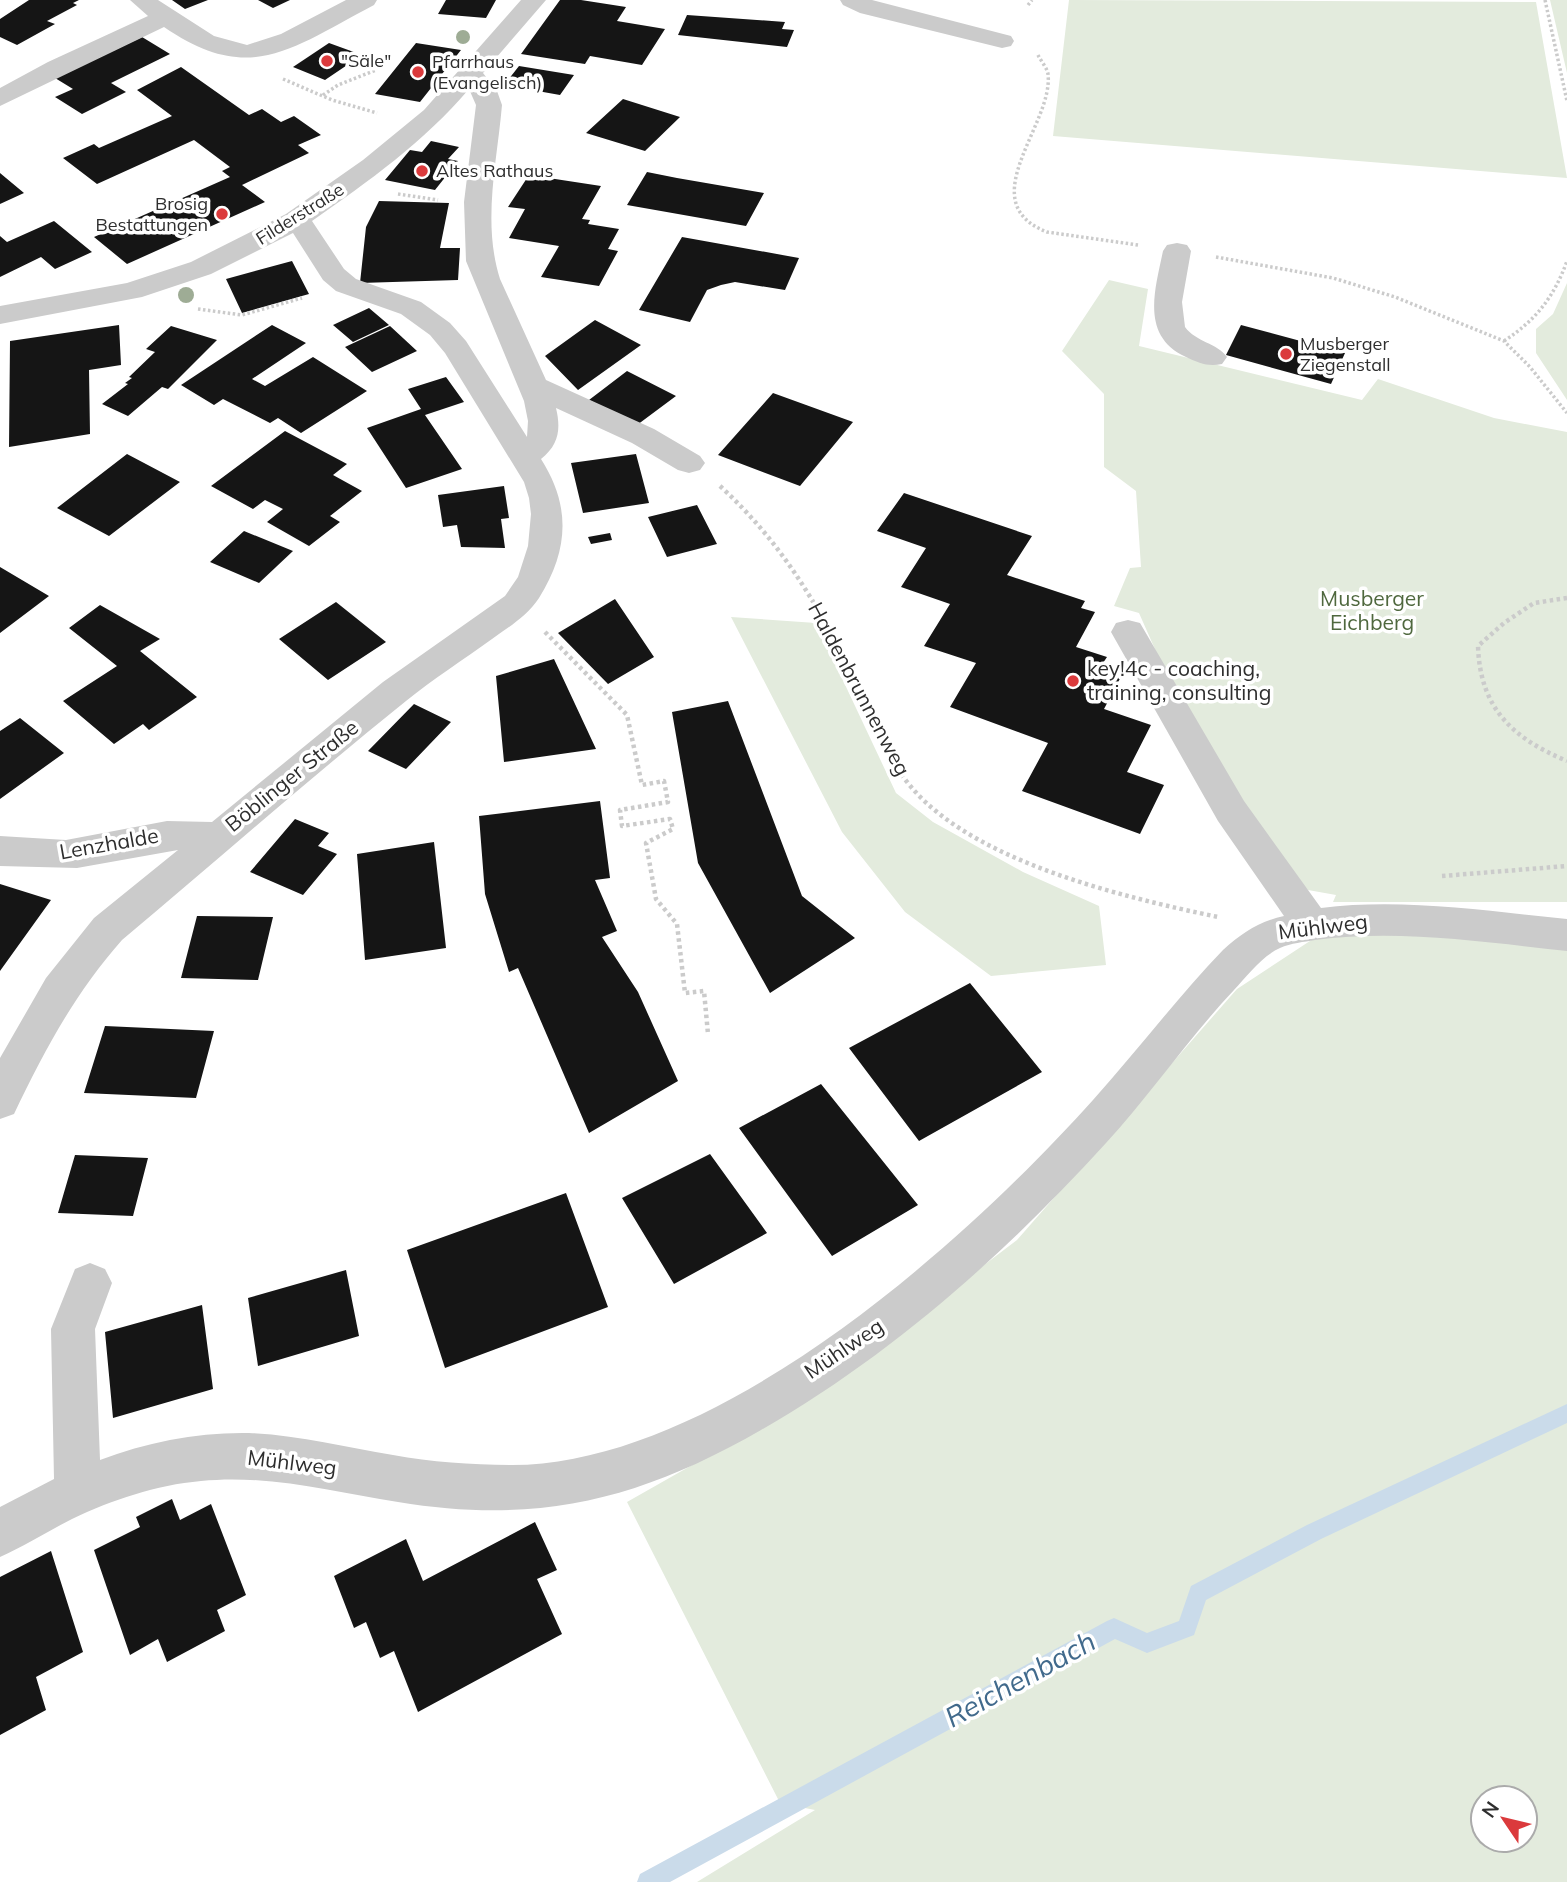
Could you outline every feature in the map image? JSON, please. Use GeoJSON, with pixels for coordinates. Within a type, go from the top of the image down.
{"type":"FeatureCollection","features":[{"type":"Feature","properties":{"kind":"street"},"geometry":{"type":"LineString","coordinates":[[142,0],[219,47],[246,52],[261,51],[365,0]]}},
{"type":"Feature","properties":{"kind":"street","name":"Filderstraße"},"geometry":{"type":"LineString","coordinates":[[0,315],[132,291],[201,268],[296,220],[433,115],[534,0]]}},
{"type":"Feature","properties":{"kind":"street"},"geometry":{"type":"LineString","coordinates":[[852,0],[869,8],[1002,41]]}},
{"type":"Feature","properties":{"kind":"street"},"geometry":{"type":"LineString","coordinates":[[0,98],[57,67],[166,17]]}},
{"type":"Feature","properties":{"kind":"street"},"geometry":{"type":"LineString","coordinates":[[470,73],[484,91],[489,105],[477,201],[481,262],[489,288],[534,386],[543,420],[543,436],[535,449],[524,456]]}},
{"type":"Feature","properties":{"kind":"street"},"geometry":{"type":"LineString","coordinates":[[296,220],[310,235],[333,274],[346,285]]}},
{"type":"Feature","properties":{"kind":"street"},"geometry":{"type":"LineString","coordinates":[[1177,251],[1167,313],[1169,327],[1177,340],[1190,349],[1212,357]]}},
{"type":"Feature","properties":{"kind":"street","name":"Böblinger Straße"},"geometry":{"type":"LineString","coordinates":[[0,1101],[52,997],[79,960],[108,929],[395,691],[517,604],[531,587],[541,565],[546,528],[545,497],[540,482],[466,363],[440,329],[411,308],[346,285]]}},
{"type":"Feature","properties":{"kind":"street"},"geometry":{"type":"LineString","coordinates":[[534,386],[643,436],[689,463]]}},
{"type":"Feature","properties":{"kind":"street"},"geometry":{"type":"LineString","coordinates":[[1128,632],[1231,811],[1312,926]]}},
{"type":"Feature","properties":{"kind":"street","name":"Lenzhalde"},"geometry":{"type":"LineString","coordinates":[[0,851],[38,855],[86,853],[171,834],[217,837]]}},
{"type":"Feature","properties":{"kind":"street","name":"Mühlweg"},"geometry":{"type":"LineString","coordinates":[[0,1533],[78,1493],[128,1473],[180,1461],[228,1456],[275,1459],[420,1482],[491,1490],[549,1487],[609,1476],[659,1458],[770,1398],[892,1317],[936,1282],[983,1240],[1053,1170],[1108,1111],[1229,968],[1268,934],[1346,921],[1408,920],[1567,935]]}},
{"type":"Feature","properties":{"kind":"street"},"geometry":{"type":"LineString","coordinates":[[78,1493],[73,1329],[90,1283]]}},
{"type":"Feature","properties":{"kind":"path"},"geometry":{"type":"LineString","coordinates":[[1028,5],[1032,0]]}},
{"type":"Feature","properties":{"kind":"path"},"geometry":{"type":"LineString","coordinates":[[1540,0],[1545,0],[1567,101]]}},
{"type":"Feature","properties":{"kind":"path"},"geometry":{"type":"LineString","coordinates":[[1002,41],[1034,51],[1043,59],[1049,74],[1012,198],[1015,210],[1024,220],[1040,230],[1333,278],[1395,298],[1504,341],[1530,367],[1567,413]]}},
{"type":"Feature","properties":{"kind":"path"},"geometry":{"type":"LineString","coordinates":[[322,96],[338,85],[376,70]]}},
{"type":"Feature","properties":{"kind":"path"},"geometry":{"type":"LineString","coordinates":[[287,81],[332,100]]}},
{"type":"Feature","properties":{"kind":"path"},"geometry":{"type":"LineString","coordinates":[[345,185],[436,200],[477,201]]}},
{"type":"Feature","properties":{"kind":"path"},"geometry":{"type":"LineString","coordinates":[[1504,341],[1538,317],[1556,288],[1567,261]]}},
{"type":"Feature","properties":{"kind":"path"},"geometry":{"type":"LineString","coordinates":[[132,291],[147,301],[242,315],[346,285]]}},
{"type":"Feature","properties":{"kind":"path","name":"Haldenbrunnenweg"},"geometry":{"type":"LineString","coordinates":[[689,463],[737,499],[754,516],[794,568],[901,773],[926,801],[954,823],[1042,870],[1092,889],[1146,903],[1229,919],[1268,934]]}},
{"type":"Feature","properties":{"kind":"path"},"geometry":{"type":"LineString","coordinates":[[1567,598],[1534,603],[1504,623],[1478,646],[1477,667],[1485,694],[1504,722],[1528,742],[1567,761]]}},
{"type":"Feature","properties":{"kind":"path"},"geometry":{"type":"LineString","coordinates":[[517,604],[627,715],[642,785],[664,781],[668,802],[620,810],[622,826],[670,819],[673,829],[646,843],[656,899],[677,924],[685,993],[704,991],[708,1034]]}},
{"type":"Feature","properties":{"kind":"green space"},"geometry":{"type":"Polygon","coordinates":[[[1069,0],[1536,2],[1567,178],[1053,136],[1069,0]]]}},
{"type":"Feature","properties":{"kind":"green space"},"geometry":{"type":"Polygon","coordinates":[[[1550,0],[1567,0],[1567,73],[1550,0]]]}},
{"type":"Feature","properties":{"kind":"green space","name":"Musberger Eichberg"},"geometry":{"type":"Polygon","coordinates":[[[1109,280],[1148,289],[1139,346],[1362,400],[1378,379],[1494,418],[1567,432],[1567,902],[1333,902],[1336,895],[1308,890],[1293,878],[1177,699],[1139,613],[1114,606],[1130,568],[1141,567],[1136,491],[1104,467],[1104,394],[1062,351],[1109,280]]]}},
{"type":"Feature","properties":{"kind":"green space"},"geometry":{"type":"Polygon","coordinates":[[[1567,283],[1567,400],[1536,353],[1536,329],[1553,314],[1567,283]]]}},
{"type":"Feature","properties":{"kind":"green space"},"geometry":{"type":"Polygon","coordinates":[[[731,617],[816,623],[896,793],[933,822],[1023,872],[1099,906],[1106,965],[991,976],[905,912],[842,832],[731,617]]]}},
{"type":"Feature","properties":{"kind":"green space"},"geometry":{"type":"Polygon","coordinates":[[[1389,925],[1567,942],[1567,1882],[697,1882],[815,1810],[780,1803],[627,1502],[805,1401],[1017,1240],[1237,989],[1316,937],[1389,925]]]}},
{"type":"Feature","properties":{"kind":"building"},"geometry":{"type":"Polygon","coordinates":[[[29,0],[79,0],[73,3],[77,5],[47,21],[55,24],[17,45],[0,37],[0,19],[29,0]]]}},
{"type":"Feature","properties":{"kind":"building"},"geometry":{"type":"Polygon","coordinates":[[[172,0],[208,0],[185,9],[172,0]]]}},
{"type":"Feature","properties":{"kind":"building"},"geometry":{"type":"Polygon","coordinates":[[[258,0],[290,0],[273,8],[258,0]]]}},
{"type":"Feature","properties":{"kind":"building"},"geometry":{"type":"Polygon","coordinates":[[[446,0],[496,0],[486,18],[438,14],[446,0]]]}},
{"type":"Feature","properties":{"kind":"building"},"geometry":{"type":"Polygon","coordinates":[[[560,0],[581,0],[626,7],[617,21],[665,29],[642,65],[590,56],[585,64],[521,54],[560,0]]]}},
{"type":"Feature","properties":{"kind":"building"},"geometry":{"type":"Polygon","coordinates":[[[687,15],[785,22],[782,29],[794,30],[787,47],[678,35],[687,15]]]}},
{"type":"Feature","properties":{"kind":"building"},"geometry":{"type":"Polygon","coordinates":[[[142,37],[170,54],[111,83],[126,92],[82,114],[55,97],[73,89],[55,78],[142,37]]]}},
{"type":"Feature","properties":{"kind":"building","name":"\"Säle\""},"geometry":{"type":"Polygon","coordinates":[[[329,43],[362,55],[325,80],[293,67],[329,43]]]}},
{"type":"Feature","properties":{"kind":"building","name":"Pfarrhaus (Evangelisch)"},"geometry":{"type":"Polygon","coordinates":[[[416,43],[461,50],[420,102],[375,94],[416,43]]]}},
{"type":"Feature","properties":{"kind":"building"},"geometry":{"type":"Polygon","coordinates":[[[519,66],[574,75],[560,95],[504,85],[519,66]]]}},
{"type":"Feature","properties":{"kind":"building"},"geometry":{"type":"Polygon","coordinates":[[[181,67],[249,115],[262,109],[281,122],[294,116],[321,135],[298,145],[309,153],[242,185],[265,202],[127,264],[94,237],[230,177],[222,171],[230,167],[194,140],[97,184],[63,158],[94,144],[99,148],[172,116],[137,90],[181,67]]]}},
{"type":"Feature","properties":{"kind":"building"},"geometry":{"type":"Polygon","coordinates":[[[623,99],[680,117],[645,151],[586,133],[623,99]]]}},
{"type":"Feature","properties":{"kind":"building","name":"Altes Rathaus"},"geometry":{"type":"Polygon","coordinates":[[[431,141],[459,147],[448,159],[458,161],[435,190],[385,180],[410,150],[422,152],[431,141]]]}},
{"type":"Feature","properties":{"kind":"building"},"geometry":{"type":"Polygon","coordinates":[[[647,172],[764,193],[746,226],[627,205],[647,172]]]}},
{"type":"Feature","properties":{"kind":"building"},"geometry":{"type":"Polygon","coordinates":[[[0,173],[24,193],[0,204],[0,173]]]}},
{"type":"Feature","properties":{"kind":"building"},"geometry":{"type":"Polygon","coordinates":[[[529,175],[601,186],[582,219],[590,220],[588,224],[619,229],[608,249],[618,251],[599,286],[541,277],[559,246],[509,238],[525,209],[508,207],[529,175]]]}},
{"type":"Feature","properties":{"kind":"building"},"geometry":{"type":"Polygon","coordinates":[[[379,201],[449,203],[440,248],[460,248],[458,280],[360,283],[366,227],[379,201]]]}},
{"type":"Feature","properties":{"kind":"building"},"geometry":{"type":"Polygon","coordinates":[[[54,221],[92,252],[55,269],[41,257],[0,277],[0,236],[7,242],[54,221]]]}},
{"type":"Feature","properties":{"kind":"building"},"geometry":{"type":"Polygon","coordinates":[[[682,237],[799,258],[785,290],[735,282],[721,285],[707,290],[690,322],[639,310],[682,237]]]}},
{"type":"Feature","properties":{"kind":"building"},"geometry":{"type":"Polygon","coordinates":[[[292,261],[309,294],[242,313],[226,279],[292,261]]]}},
{"type":"Feature","properties":{"kind":"building"},"geometry":{"type":"Polygon","coordinates":[[[369,308],[389,325],[353,342],[333,325],[369,308]]]}},
{"type":"Feature","properties":{"kind":"building"},"geometry":{"type":"Polygon","coordinates":[[[595,320],[641,345],[578,390],[545,356],[595,320]]]}},
{"type":"Feature","properties":{"kind":"building"},"geometry":{"type":"Polygon","coordinates":[[[119,325],[121,365],[89,370],[90,434],[9,447],[10,341],[119,325]]]}},
{"type":"Feature","properties":{"kind":"building"},"geometry":{"type":"Polygon","coordinates":[[[272,325],[306,343],[252,379],[265,386],[313,357],[367,391],[301,433],[278,418],[270,423],[223,399],[214,405],[181,385],[272,325]]]}},
{"type":"Feature","properties":{"kind":"building","name":"Musberger Ziegenstall"},"geometry":{"type":"Polygon","coordinates":[[[1241,325],[1345,353],[1331,384],[1226,355],[1241,325]]]}},
{"type":"Feature","properties":{"kind":"building"},"geometry":{"type":"Polygon","coordinates":[[[171,326],[217,340],[168,389],[162,387],[128,416],[102,404],[128,384],[125,383],[132,378],[129,377],[155,352],[146,349],[171,326]]]}},
{"type":"Feature","properties":{"kind":"building"},"geometry":{"type":"Polygon","coordinates":[[[390,326],[417,351],[372,372],[345,347],[390,326]]]}},
{"type":"Feature","properties":{"kind":"building"},"geometry":{"type":"Polygon","coordinates":[[[627,371],[676,396],[637,425],[589,400],[627,371]]]}},
{"type":"Feature","properties":{"kind":"building"},"geometry":{"type":"Polygon","coordinates":[[[446,377],[464,402],[425,415],[462,469],[406,488],[367,428],[421,409],[408,389],[446,377]]]}},
{"type":"Feature","properties":{"kind":"building"},"geometry":{"type":"Polygon","coordinates":[[[773,393],[853,422],[800,486],[718,455],[773,393]]]}},
{"type":"Feature","properties":{"kind":"building"},"geometry":{"type":"Polygon","coordinates":[[[285,431],[347,464],[333,475],[362,491],[330,516],[340,522],[309,546],[267,522],[283,509],[265,500],[253,509],[211,486],[285,431]]]}},
{"type":"Feature","properties":{"kind":"building"},"geometry":{"type":"Polygon","coordinates":[[[127,454],[180,482],[109,536],[57,508],[127,454]]]}},
{"type":"Feature","properties":{"kind":"building"},"geometry":{"type":"Polygon","coordinates":[[[636,454],[649,503],[583,513],[571,463],[636,454]]]}},
{"type":"Feature","properties":{"kind":"building"},"geometry":{"type":"Polygon","coordinates":[[[504,486],[509,518],[501,519],[505,548],[461,547],[457,525],[443,527],[438,495],[504,486]]]}},
{"type":"Feature","properties":{"kind":"building"},"geometry":{"type":"Polygon","coordinates":[[[904,493],[1032,536],[1007,575],[1085,601],[1081,608],[1095,612],[1076,647],[1107,657],[1103,663],[1124,671],[1104,709],[1151,725],[1127,772],[1164,785],[1140,834],[1022,791],[1048,743],[950,707],[976,663],[924,646],[950,604],[901,587],[926,548],[877,531],[904,493]]]}},
{"type":"Feature","properties":{"kind":"building"},"geometry":{"type":"Polygon","coordinates":[[[697,505],[717,544],[667,557],[648,517],[697,505]]]}},
{"type":"Feature","properties":{"kind":"building"},"geometry":{"type":"Polygon","coordinates":[[[244,531],[293,551],[259,583],[210,562],[244,531]]]}},
{"type":"Feature","properties":{"kind":"building"},"geometry":{"type":"Polygon","coordinates":[[[610,533],[612,540],[591,544],[588,537],[610,533]]]}},
{"type":"Feature","properties":{"kind":"building"},"geometry":{"type":"Polygon","coordinates":[[[0,567],[49,596],[0,633],[0,567]]]}},
{"type":"Feature","properties":{"kind":"building"},"geometry":{"type":"Polygon","coordinates":[[[615,599],[654,657],[608,684],[558,633],[615,599]]]}},
{"type":"Feature","properties":{"kind":"building"},"geometry":{"type":"Polygon","coordinates":[[[336,602],[386,642],[328,680],[279,639],[336,602]]]}},
{"type":"Feature","properties":{"kind":"building"},"geometry":{"type":"Polygon","coordinates":[[[100,605],[160,639],[140,651],[197,697],[149,730],[143,724],[114,744],[63,701],[117,666],[69,628],[100,605]]]}},
{"type":"Feature","properties":{"kind":"building"},"geometry":{"type":"Polygon","coordinates":[[[554,659],[596,749],[504,762],[496,676],[554,659]]]}},
{"type":"Feature","properties":{"kind":"building"},"geometry":{"type":"Polygon","coordinates":[[[728,701],[802,896],[855,938],[770,993],[698,863],[672,712],[728,701]]]}},
{"type":"Feature","properties":{"kind":"building"},"geometry":{"type":"Polygon","coordinates":[[[414,704],[451,722],[406,769],[368,751],[414,704]]]}},
{"type":"Feature","properties":{"kind":"building"},"geometry":{"type":"Polygon","coordinates":[[[20,718],[64,753],[0,799],[0,731],[20,718]]]}},
{"type":"Feature","properties":{"kind":"building"},"geometry":{"type":"Polygon","coordinates":[[[600,801],[610,878],[595,880],[617,931],[602,937],[638,992],[678,1081],[589,1133],[518,968],[509,972],[485,894],[479,816],[600,801]]]}},
{"type":"Feature","properties":{"kind":"building"},"geometry":{"type":"Polygon","coordinates":[[[295,819],[329,833],[318,846],[337,854],[303,895],[250,872],[295,819]]]}},
{"type":"Feature","properties":{"kind":"building"},"geometry":{"type":"Polygon","coordinates":[[[434,842],[446,948],[365,960],[357,854],[434,842]]]}},
{"type":"Feature","properties":{"kind":"building"},"geometry":{"type":"Polygon","coordinates":[[[0,884],[51,900],[0,971],[0,884]]]}},
{"type":"Feature","properties":{"kind":"building"},"geometry":{"type":"Polygon","coordinates":[[[197,916],[273,917],[258,980],[181,978],[197,916]]]}},
{"type":"Feature","properties":{"kind":"building"},"geometry":{"type":"Polygon","coordinates":[[[970,983],[1042,1072],[919,1141],[849,1048],[970,983]]]}},
{"type":"Feature","properties":{"kind":"building"},"geometry":{"type":"Polygon","coordinates":[[[105,1026],[214,1031],[196,1098],[84,1093],[105,1026]]]}},
{"type":"Feature","properties":{"kind":"building"},"geometry":{"type":"Polygon","coordinates":[[[821,1084],[918,1205],[832,1256],[739,1128],[821,1084]]]}},
{"type":"Feature","properties":{"kind":"building"},"geometry":{"type":"Polygon","coordinates":[[[710,1154],[767,1233],[674,1284],[622,1198],[710,1154]]]}},
{"type":"Feature","properties":{"kind":"building"},"geometry":{"type":"Polygon","coordinates":[[[75,1155],[148,1158],[133,1216],[58,1213],[75,1155]]]}},
{"type":"Feature","properties":{"kind":"building"},"geometry":{"type":"Polygon","coordinates":[[[566,1193],[608,1307],[445,1368],[407,1250],[566,1193]]]}},
{"type":"Feature","properties":{"kind":"building"},"geometry":{"type":"Polygon","coordinates":[[[346,1270],[359,1336],[258,1366],[248,1298],[346,1270]]]}},
{"type":"Feature","properties":{"kind":"building"},"geometry":{"type":"Polygon","coordinates":[[[202,1305],[213,1389],[113,1418],[105,1332],[202,1305]]]}},
{"type":"Feature","properties":{"kind":"building"},"geometry":{"type":"Polygon","coordinates":[[[172,1499],[180,1520],[211,1504],[246,1595],[217,1610],[225,1631],[167,1662],[158,1639],[130,1655],[94,1550],[140,1527],[136,1517],[172,1499]]]}},
{"type":"Feature","properties":{"kind":"building"},"geometry":{"type":"Polygon","coordinates":[[[535,1522],[557,1570],[537,1579],[562,1634],[418,1712],[394,1651],[380,1658],[366,1622],[354,1628],[334,1576],[406,1539],[423,1581],[535,1522]]]}},
{"type":"Feature","properties":{"kind":"building"},"geometry":{"type":"Polygon","coordinates":[[[51,1551],[83,1652],[36,1677],[46,1710],[0,1735],[0,1577],[51,1551]]]}},
{"type":"Feature","properties":{"kind":"waterway","name":"Reichenbach"},"geometry":{"type":"LineString","coordinates":[[648,1882],[1114,1628],[1147,1643],[1187,1628],[1198,1593],[1314,1532],[1567,1413]]}},
{"type":"Feature","properties":{"kind":"place","name":"\"Säle\""},"geometry":{"type":"Point","coordinates":[327,61]}},
{"type":"Feature","properties":{"kind":"place","name":"Pfarrhaus (Evangelisch)"},"geometry":{"type":"Point","coordinates":[418,72]}},
{"type":"Feature","properties":{"kind":"place","name":"Altes Rathaus"},"geometry":{"type":"Point","coordinates":[422,171]}},
{"type":"Feature","properties":{"kind":"place","name":"Brosig Bestattungen"},"geometry":{"type":"Point","coordinates":[222,214]}},
{"type":"Feature","properties":{"kind":"place","name":"Musberger Ziegenstall"},"geometry":{"type":"Point","coordinates":[1286,354]}},
{"type":"Feature","properties":{"kind":"place","name":"key!4c - coaching, training, consulting"},"geometry":{"type":"Point","coordinates":[1073,681]}}]}
